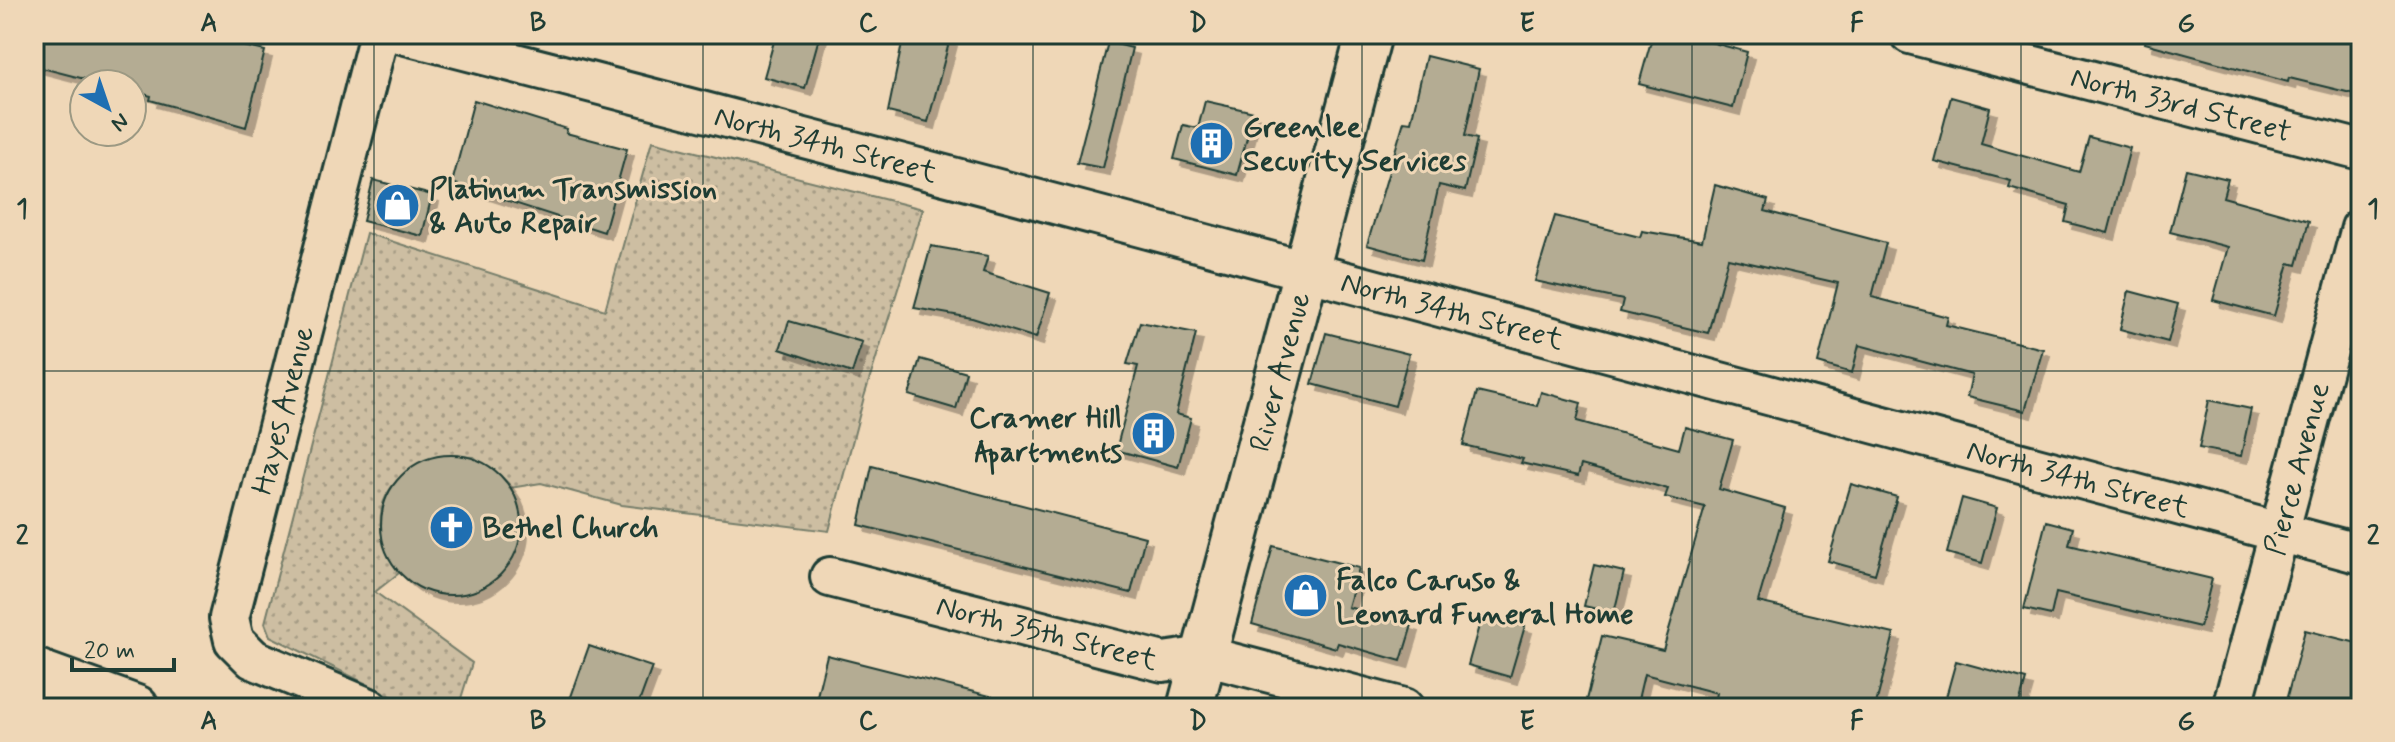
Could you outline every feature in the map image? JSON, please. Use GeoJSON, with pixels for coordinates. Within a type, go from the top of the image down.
{"type":"FeatureCollection","features":[{"type":"Feature","properties":{"kind":"main road","name":"River Avenue"},"geometry":{"type":"LineString","coordinates":[[1190,708],[1369,34]]}},
{"type":"Feature","properties":{"kind":"main road"},"geometry":{"type":"LineString","coordinates":[[34,671],[136,708]]}},
{"type":"Feature","properties":{"kind":"street","name":"Hayes Avenue"},"geometry":{"type":"LineString","coordinates":[[369,708],[253,659],[234,640],[229,618],[379,34]]}},
{"type":"Feature","properties":{"kind":"street","name":"North 34th Street"},"geometry":{"type":"LineString","coordinates":[[402,34],[845,147],[1305,273],[2361,554]]}},
{"type":"Feature","properties":{"kind":"street","name":"North 33rd Street"},"geometry":{"type":"LineString","coordinates":[[1910,34],[2361,150]]}},
{"type":"Feature","properties":{"kind":"street","name":"Pierce Avenue"},"geometry":{"type":"LineString","coordinates":[[2232,708],[2361,228]]}},
{"type":"Feature","properties":{"kind":"street","name":"North 35th Street"},"geometry":{"type":"LineString","coordinates":[[830,577],[1163,662],[1205,656],[1404,708]]}},
{"type":"Feature","properties":{"kind":"shaded area"},"geometry":{"type":"Polygon","coordinates":[[[652,141],[923,209],[864,397],[829,531],[622,505],[541,483],[510,488],[474,457],[447,458],[424,464],[405,474],[391,488],[383,505],[381,525],[386,548],[399,573],[375,592],[472,663],[458,708],[415,708],[270,636],[265,623],[366,233],[605,310],[652,141]]]}},
{"type":"Feature","properties":{"kind":"building"},"geometry":{"type":"Polygon","coordinates":[[[34,34],[211,34],[210,38],[265,51],[246,127],[150,100],[148,68],[68,68],[68,75],[34,66],[34,34]]]}},
{"type":"Feature","properties":{"kind":"building"},"geometry":{"type":"Polygon","coordinates":[[[776,34],[820,34],[805,88],[764,77],[776,34]]]}},
{"type":"Feature","properties":{"kind":"building"},"geometry":{"type":"Polygon","coordinates":[[[904,34],[950,39],[928,122],[888,112],[904,34]]]}},
{"type":"Feature","properties":{"kind":"building"},"geometry":{"type":"Polygon","coordinates":[[[1653,34],[1681,34],[1747,52],[1733,108],[1639,84],[1653,34]]]}},
{"type":"Feature","properties":{"kind":"building"},"geometry":{"type":"Polygon","coordinates":[[[2147,34],[2361,34],[2361,69],[2355,94],[2289,78],[2288,82],[2145,43],[2147,34]]]}},
{"type":"Feature","properties":{"kind":"building"},"geometry":{"type":"Polygon","coordinates":[[[1108,42],[1132,48],[1103,168],[1077,163],[1108,42]]]}},
{"type":"Feature","properties":{"kind":"building"},"geometry":{"type":"Polygon","coordinates":[[[1426,56],[1479,69],[1465,136],[1477,139],[1465,191],[1439,185],[1422,260],[1367,245],[1404,121],[1411,122],[1426,56]]]}},
{"type":"Feature","properties":{"kind":"building"},"geometry":{"type":"Polygon","coordinates":[[[1951,97],[1990,108],[1981,144],[2079,172],[2089,137],[2130,148],[2108,233],[2065,222],[2069,205],[2009,188],[2011,181],[1934,161],[1951,97]]]}},
{"type":"Feature","properties":{"kind":"building"},"geometry":{"type":"Polygon","coordinates":[[[474,100],[567,129],[566,133],[627,149],[604,232],[452,183],[474,100]]]}},
{"type":"Feature","properties":{"kind":"building","name":"Greenlee Security Services"},"geometry":{"type":"Polygon","coordinates":[[[1205,101],[1254,112],[1237,175],[1174,159],[1183,125],[1198,128],[1205,101]]]}},
{"type":"Feature","properties":{"kind":"building"},"geometry":{"type":"Polygon","coordinates":[[[2186,169],[2228,179],[2223,197],[2309,221],[2297,265],[2289,263],[2274,316],[2213,300],[2228,247],[2170,232],[2186,169]]]}},
{"type":"Feature","properties":{"kind":"building","name":"Platinum Transmission & Auto Repair"},"geometry":{"type":"Polygon","coordinates":[[[373,180],[432,195],[422,236],[363,221],[373,180]]]}},
{"type":"Feature","properties":{"kind":"building"},"geometry":{"type":"Polygon","coordinates":[[[1715,185],[1768,200],[1765,211],[1886,243],[1872,297],[1948,317],[1946,325],[2043,349],[2025,411],[1967,397],[1972,375],[1859,345],[1852,373],[1818,363],[1838,283],[1728,258],[1708,333],[1620,312],[1623,300],[1535,281],[1555,216],[1640,237],[1642,231],[1702,241],[1715,185]]]}},
{"type":"Feature","properties":{"kind":"building"},"geometry":{"type":"Polygon","coordinates":[[[931,246],[988,256],[983,272],[1050,293],[1036,338],[972,318],[914,308],[931,246]]]}},
{"type":"Feature","properties":{"kind":"building"},"geometry":{"type":"Polygon","coordinates":[[[2129,291],[2178,304],[2168,342],[2120,329],[2129,291]]]}},
{"type":"Feature","properties":{"kind":"building"},"geometry":{"type":"Polygon","coordinates":[[[789,321],[862,342],[852,373],[780,349],[789,321]]]}},
{"type":"Feature","properties":{"kind":"building"},"geometry":{"type":"Polygon","coordinates":[[[1140,322],[1196,333],[1176,414],[1191,418],[1178,467],[1116,450],[1138,366],[1127,364],[1140,322]]]}},
{"type":"Feature","properties":{"kind":"building"},"geometry":{"type":"Polygon","coordinates":[[[1326,333],[1409,354],[1395,406],[1312,384],[1326,333]]]}},
{"type":"Feature","properties":{"kind":"building"},"geometry":{"type":"Polygon","coordinates":[[[920,359],[966,372],[956,409],[909,395],[920,359]]]}},
{"type":"Feature","properties":{"kind":"building"},"geometry":{"type":"Polygon","coordinates":[[[1477,392],[1537,406],[1541,392],[1581,403],[1577,421],[1679,449],[1685,427],[1733,440],[1719,489],[1785,508],[1758,602],[1894,634],[1875,708],[1714,708],[1717,693],[1644,674],[1636,708],[1584,708],[1602,636],[1663,650],[1705,507],[1665,497],[1668,489],[1581,465],[1578,476],[1463,445],[1477,392]]]}},
{"type":"Feature","properties":{"kind":"building"},"geometry":{"type":"Polygon","coordinates":[[[2209,400],[2251,409],[2241,456],[2199,448],[2209,400]]]}},
{"type":"Feature","properties":{"kind":"building","name":"Bethel Church"},"geometry":{"type":"Polygon","coordinates":[[[451,455],[478,460],[500,476],[516,498],[521,525],[516,552],[500,574],[478,590],[451,595],[424,590],[402,574],[386,552],[381,525],[386,498],[402,476],[424,460],[451,455]]]}},
{"type":"Feature","properties":{"kind":"building"},"geometry":{"type":"Polygon","coordinates":[[[872,466],[1145,537],[1131,593],[859,525],[872,466]]]}},
{"type":"Feature","properties":{"kind":"building"},"geometry":{"type":"Polygon","coordinates":[[[1851,484],[1897,497],[1875,574],[1828,561],[1851,484]]]}},
{"type":"Feature","properties":{"kind":"building"},"geometry":{"type":"Polygon","coordinates":[[[1962,498],[1997,508],[1982,563],[1947,553],[1962,498]]]}},
{"type":"Feature","properties":{"kind":"building"},"geometry":{"type":"Polygon","coordinates":[[[2046,521],[2073,528],[2069,545],[2212,579],[2200,627],[2056,593],[2051,615],[2024,609],[2046,521]]]}},
{"type":"Feature","properties":{"kind":"building","name":"Falco Caruso & Leonard Funeral Home"},"geometry":{"type":"Polygon","coordinates":[[[1273,546],[1359,568],[1348,607],[1412,625],[1401,661],[1338,643],[1336,648],[1252,624],[1273,546]]]}},
{"type":"Feature","properties":{"kind":"building"},"geometry":{"type":"Polygon","coordinates":[[[1594,565],[1624,572],[1614,613],[1584,606],[1594,565]]]}},
{"type":"Feature","properties":{"kind":"building"},"geometry":{"type":"Polygon","coordinates":[[[1482,615],[1525,626],[1510,677],[1468,665],[1482,615]]]}},
{"type":"Feature","properties":{"kind":"building"},"geometry":{"type":"Polygon","coordinates":[[[2305,630],[2361,644],[2361,694],[2357,708],[2284,708],[2305,630]]]}},
{"type":"Feature","properties":{"kind":"building"},"geometry":{"type":"Polygon","coordinates":[[[589,646],[652,667],[637,708],[567,708],[589,646]]]}},
{"type":"Feature","properties":{"kind":"building"},"geometry":{"type":"Polygon","coordinates":[[[827,655],[998,698],[997,708],[814,708],[827,655]]]}},
{"type":"Feature","properties":{"kind":"building"},"geometry":{"type":"Polygon","coordinates":[[[1956,661],[2026,680],[2018,708],[1943,708],[1956,661]]]}},
{"type":"Feature","properties":{"kind":"place","name":"Greenlee Security Services"},"geometry":{"type":"Point","coordinates":[1212,143]}},
{"type":"Feature","properties":{"kind":"place","name":"Platinum Transmission & Auto Repair"},"geometry":{"type":"Point","coordinates":[398,205]}},
{"type":"Feature","properties":{"kind":"place","name":"Cramer Hill Apartments"},"geometry":{"type":"Point","coordinates":[1153,434]}},
{"type":"Feature","properties":{"kind":"place","name":"Bethel Church"},"geometry":{"type":"Point","coordinates":[451,527]}},
{"type":"Feature","properties":{"kind":"place","name":"Falco Caruso & Leonard Funeral Home"},"geometry":{"type":"Point","coordinates":[1305,596]}}]}
